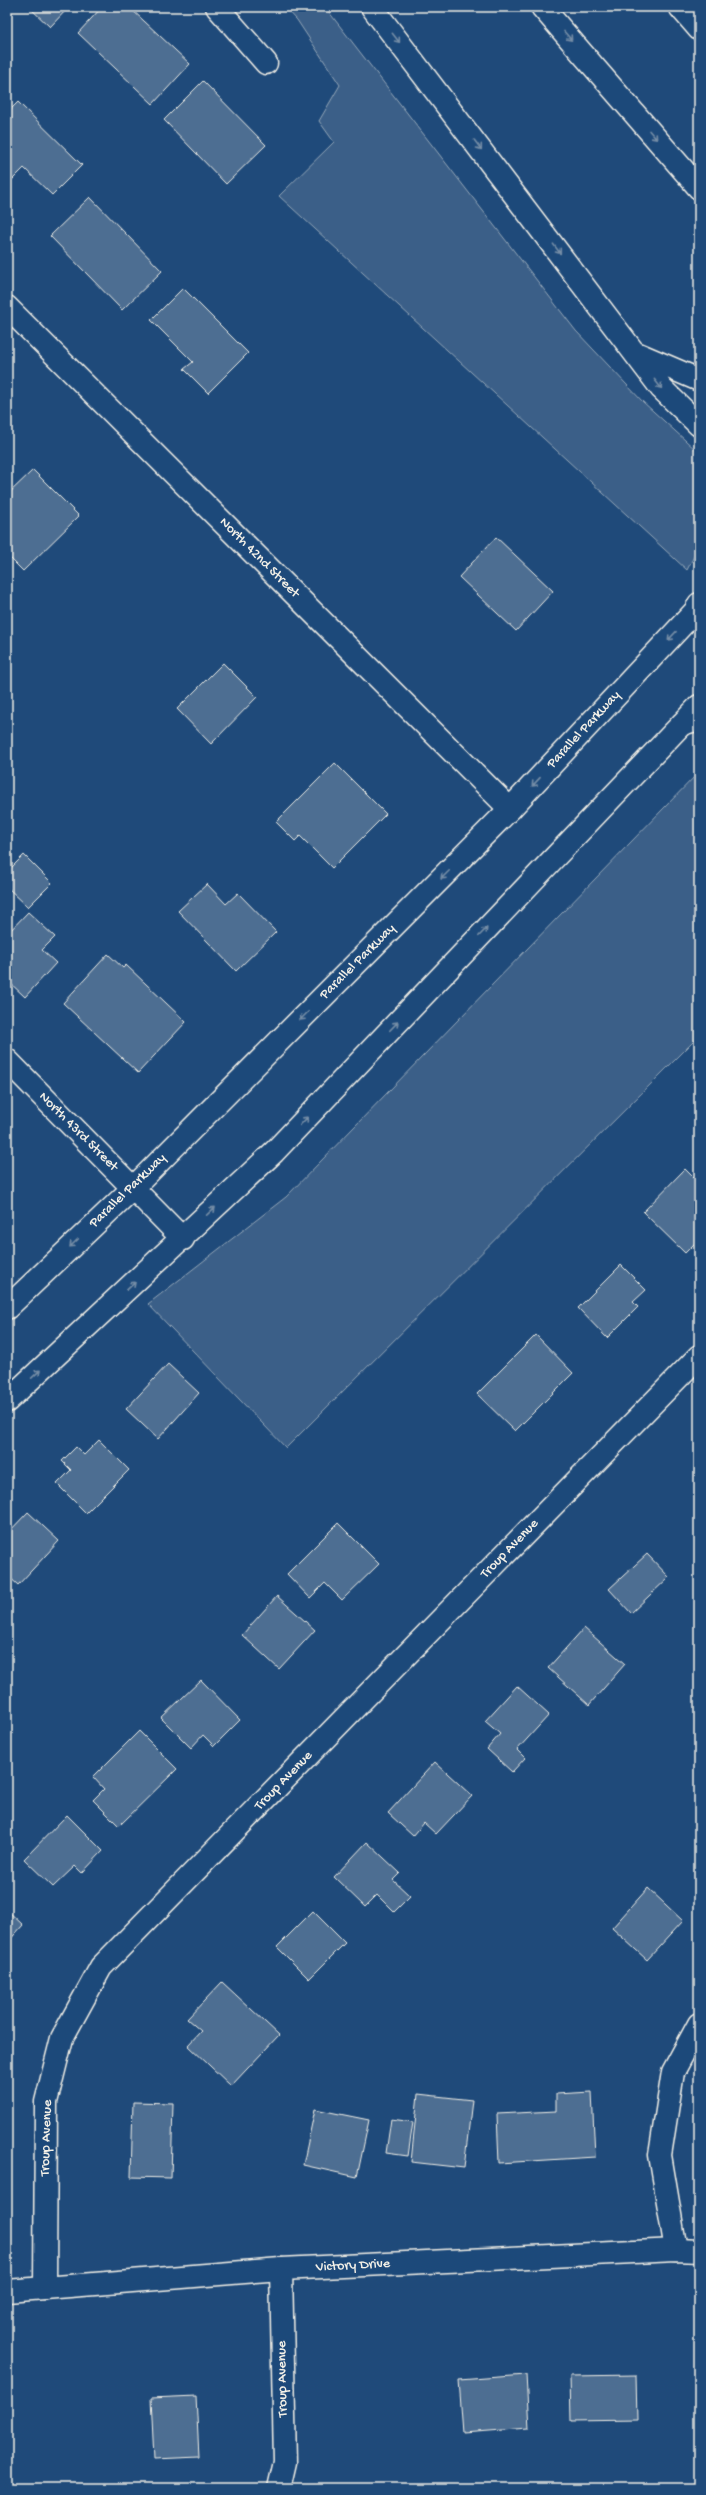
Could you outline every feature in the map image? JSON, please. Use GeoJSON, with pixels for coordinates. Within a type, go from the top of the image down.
{"type":"FeatureCollection","features":[{"type":"Feature","properties":{"kind":"main road"},"geometry":{"type":"LineString","coordinates":[[217,7],[266,63]]}},
{"type":"Feature","properties":{"kind":"main road"},"geometry":{"type":"LineString","coordinates":[[372,7],[661,388],[699,425]]}},
{"type":"Feature","properties":{"kind":"main road"},"geometry":{"type":"LineString","coordinates":[[542,7],[699,188]]}},
{"type":"Feature","properties":{"kind":"main road"},"geometry":{"type":"LineString","coordinates":[[680,7],[699,30]]}},
{"type":"Feature","properties":{"kind":"main road","name":"North 42nd Street"},"geometry":{"type":"LineString","coordinates":[[7,307],[510,809]]}},
{"type":"Feature","properties":{"kind":"main road"},"geometry":{"type":"LineString","coordinates":[[635,353],[699,380]]}},
{"type":"Feature","properties":{"kind":"main road","name":"Parallel Parkway"},"geometry":{"type":"LineString","coordinates":[[7,1308],[133,1188],[510,809],[698,607]]}},
{"type":"Feature","properties":{"kind":"main road"},"geometry":{"type":"LineString","coordinates":[[7,1401],[274,1152],[691,721],[699,706]]}},
{"type":"Feature","properties":{"kind":"main road","name":"North 43rd Street"},"geometry":{"type":"LineString","coordinates":[[7,1060],[183,1238]]}},
{"type":"Feature","properties":{"kind":"main road","name":"Troup Avenue"},"geometry":{"type":"LineString","coordinates":[[45,2288],[46,2102],[62,2038],[101,1967],[699,1356]]}},
{"type":"Feature","properties":{"kind":"main road"},"geometry":{"type":"LineString","coordinates":[[676,2250],[660,2155],[673,2072],[699,2024]]}},
{"type":"Feature","properties":{"kind":"main road","name":"Victory Drive"},"geometry":{"type":"LineString","coordinates":[[7,2291],[281,2269],[676,2250],[699,2252]]}},
{"type":"Feature","properties":{"kind":"main road","name":"Troup Avenue"},"geometry":{"type":"LineString","coordinates":[[279,2488],[285,2462],[281,2269]]}},
{"type":"Feature","properties":{"kind":"shaded area"},"geometry":{"type":"Polygon","coordinates":[[[285,7],[325,7],[576,331],[643,402],[696,450],[699,456],[699,546],[687,570],[279,196],[334,142],[319,121],[340,85],[297,20],[285,7]]]}},
{"type":"Feature","properties":{"kind":"shaded area"},"geometry":{"type":"Polygon","coordinates":[[[699,772],[699,1036],[286,1448],[148,1304],[286,1197],[699,772]]]}},
{"type":"Feature","properties":{"kind":"building"},"geometry":{"type":"Polygon","coordinates":[[[29,7],[69,7],[50,27],[29,7]]]}},
{"type":"Feature","properties":{"kind":"building"},"geometry":{"type":"Polygon","coordinates":[[[102,7],[129,7],[190,64],[153,104],[78,33],[102,7]]]}},
{"type":"Feature","properties":{"kind":"building"},"geometry":{"type":"Polygon","coordinates":[[[203,81],[266,145],[226,184],[164,120],[203,81]]]}},
{"type":"Feature","properties":{"kind":"building"},"geometry":{"type":"Polygon","coordinates":[[[18,102],[82,165],[52,195],[24,168],[7,185],[7,113],[18,102]]]}},
{"type":"Feature","properties":{"kind":"building"},"geometry":{"type":"Polygon","coordinates":[[[90,197],[162,271],[122,310],[50,236],[90,197]]]}},
{"type":"Feature","properties":{"kind":"building"},"geometry":{"type":"Polygon","coordinates":[[[183,288],[248,353],[208,393],[184,369],[193,362],[151,320],[183,288]]]}},
{"type":"Feature","properties":{"kind":"building"},"geometry":{"type":"Polygon","coordinates":[[[33,470],[79,516],[23,571],[7,555],[7,495],[33,470]]]}},
{"type":"Feature","properties":{"kind":"building"},"geometry":{"type":"Polygon","coordinates":[[[496,537],[553,591],[516,631],[459,577],[496,537]]]}},
{"type":"Feature","properties":{"kind":"building"},"geometry":{"type":"Polygon","coordinates":[[[223,663],[257,697],[211,744],[177,709],[223,663]]]}},
{"type":"Feature","properties":{"kind":"building"},"geometry":{"type":"Polygon","coordinates":[[[335,763],[386,814],[332,868],[300,836],[295,841],[276,822],[335,763]]]}},
{"type":"Feature","properties":{"kind":"building"},"geometry":{"type":"Polygon","coordinates":[[[24,855],[52,883],[28,907],[7,887],[7,872],[24,855]]]}},
{"type":"Feature","properties":{"kind":"building"},"geometry":{"type":"Polygon","coordinates":[[[207,884],[226,904],[238,893],[276,932],[236,971],[178,911],[207,884]]]}},
{"type":"Feature","properties":{"kind":"building"},"geometry":{"type":"Polygon","coordinates":[[[28,912],[55,937],[42,950],[56,963],[25,997],[7,980],[7,934],[28,912]]]}},
{"type":"Feature","properties":{"kind":"building"},"geometry":{"type":"Polygon","coordinates":[[[108,954],[123,968],[126,965],[186,1022],[138,1073],[63,1003],[108,954]]]}},
{"type":"Feature","properties":{"kind":"building"},"geometry":{"type":"Polygon","coordinates":[[[685,1169],[699,1183],[699,1239],[685,1253],[643,1212],[685,1169]]]}},
{"type":"Feature","properties":{"kind":"building"},"geometry":{"type":"Polygon","coordinates":[[[621,1265],[646,1290],[633,1302],[638,1307],[607,1338],[578,1308],[621,1265]]]}},
{"type":"Feature","properties":{"kind":"building"},"geometry":{"type":"Polygon","coordinates":[[[536,1335],[573,1373],[515,1431],[477,1394],[536,1335]]]}},
{"type":"Feature","properties":{"kind":"building"},"geometry":{"type":"Polygon","coordinates":[[[168,1364],[199,1393],[158,1439],[126,1409],[168,1364]]]}},
{"type":"Feature","properties":{"kind":"building"},"geometry":{"type":"Polygon","coordinates":[[[99,1440],[129,1470],[86,1513],[57,1484],[71,1470],[62,1461],[76,1447],[84,1455],[99,1440]]]}},
{"type":"Feature","properties":{"kind":"building"},"geometry":{"type":"Polygon","coordinates":[[[28,1512],[59,1541],[18,1585],[7,1575],[7,1534],[28,1512]]]}},
{"type":"Feature","properties":{"kind":"building"},"geometry":{"type":"Polygon","coordinates":[[[338,1523],[379,1564],[342,1600],[325,1583],[310,1598],[287,1574],[338,1523]]]}},
{"type":"Feature","properties":{"kind":"building"},"geometry":{"type":"Polygon","coordinates":[[[647,1554],[669,1577],[631,1613],[609,1589],[647,1554]]]}},
{"type":"Feature","properties":{"kind":"building"},"geometry":{"type":"Polygon","coordinates":[[[277,1596],[315,1630],[279,1669],[242,1635],[277,1596]]]}},
{"type":"Feature","properties":{"kind":"building"},"geometry":{"type":"Polygon","coordinates":[[[584,1628],[625,1664],[589,1705],[548,1668],[584,1628]]]}},
{"type":"Feature","properties":{"kind":"building"},"geometry":{"type":"Polygon","coordinates":[[[201,1680],[240,1720],[214,1746],[203,1735],[191,1748],[161,1718],[201,1680]]]}},
{"type":"Feature","properties":{"kind":"building"},"geometry":{"type":"Polygon","coordinates":[[[517,1686],[549,1715],[517,1750],[525,1758],[512,1772],[487,1749],[500,1734],[485,1721],[517,1686]]]}},
{"type":"Feature","properties":{"kind":"building"},"geometry":{"type":"Polygon","coordinates":[[[139,1731],[177,1769],[119,1826],[93,1800],[104,1789],[93,1777],[139,1731]]]}},
{"type":"Feature","properties":{"kind":"building"},"geometry":{"type":"Polygon","coordinates":[[[435,1762],[472,1796],[436,1834],[424,1823],[413,1836],[388,1813],[435,1762]]]}},
{"type":"Feature","properties":{"kind":"building"},"geometry":{"type":"Polygon","coordinates":[[[67,1815],[103,1851],[82,1873],[75,1866],[53,1887],[24,1859],[67,1815]]]}},
{"type":"Feature","properties":{"kind":"building"},"geometry":{"type":"Polygon","coordinates":[[[367,1842],[400,1873],[393,1880],[410,1896],[394,1912],[377,1895],[365,1907],[334,1877],[367,1842]]]}},
{"type":"Feature","properties":{"kind":"building"},"geometry":{"type":"Polygon","coordinates":[[[648,1888],[683,1921],[647,1960],[612,1928],[648,1888]]]}},
{"type":"Feature","properties":{"kind":"building"},"geometry":{"type":"Polygon","coordinates":[[[7,1910],[23,1925],[7,1943],[7,1910]]]}},
{"type":"Feature","properties":{"kind":"building"},"geometry":{"type":"Polygon","coordinates":[[[313,1911],[345,1943],[309,1979],[277,1947],[313,1911]]]}},
{"type":"Feature","properties":{"kind":"building"},"geometry":{"type":"Polygon","coordinates":[[[222,1982],[279,2035],[231,2086],[188,2045],[201,2031],[187,2019],[222,1982]]]}},
{"type":"Feature","properties":{"kind":"building"},"geometry":{"type":"Polygon","coordinates":[[[592,2092],[595,2157],[499,2163],[497,2114],[556,2111],[556,2094],[592,2092]]]}},
{"type":"Feature","properties":{"kind":"building"},"geometry":{"type":"Polygon","coordinates":[[[418,2094],[472,2100],[464,2168],[411,2162],[418,2094]]]}},
{"type":"Feature","properties":{"kind":"building"},"geometry":{"type":"Polygon","coordinates":[[[133,2102],[173,2103],[171,2178],[131,2177],[133,2102]]]}},
{"type":"Feature","properties":{"kind":"building"},"geometry":{"type":"Polygon","coordinates":[[[315,2109],[369,2120],[357,2177],[303,2165],[315,2109]]]}},
{"type":"Feature","properties":{"kind":"building"},"geometry":{"type":"Polygon","coordinates":[[[391,2119],[413,2122],[408,2156],[386,2153],[391,2119]]]}},
{"type":"Feature","properties":{"kind":"building"},"geometry":{"type":"Polygon","coordinates":[[[526,2375],[529,2428],[463,2433],[459,2380],[526,2375]]]}},
{"type":"Feature","properties":{"kind":"building"},"geometry":{"type":"Polygon","coordinates":[[[636,2375],[637,2420],[571,2421],[570,2376],[636,2375]]]}},
{"type":"Feature","properties":{"kind":"building"},"geometry":{"type":"Polygon","coordinates":[[[196,2396],[199,2457],[154,2459],[151,2398],[196,2396]]]}}]}
